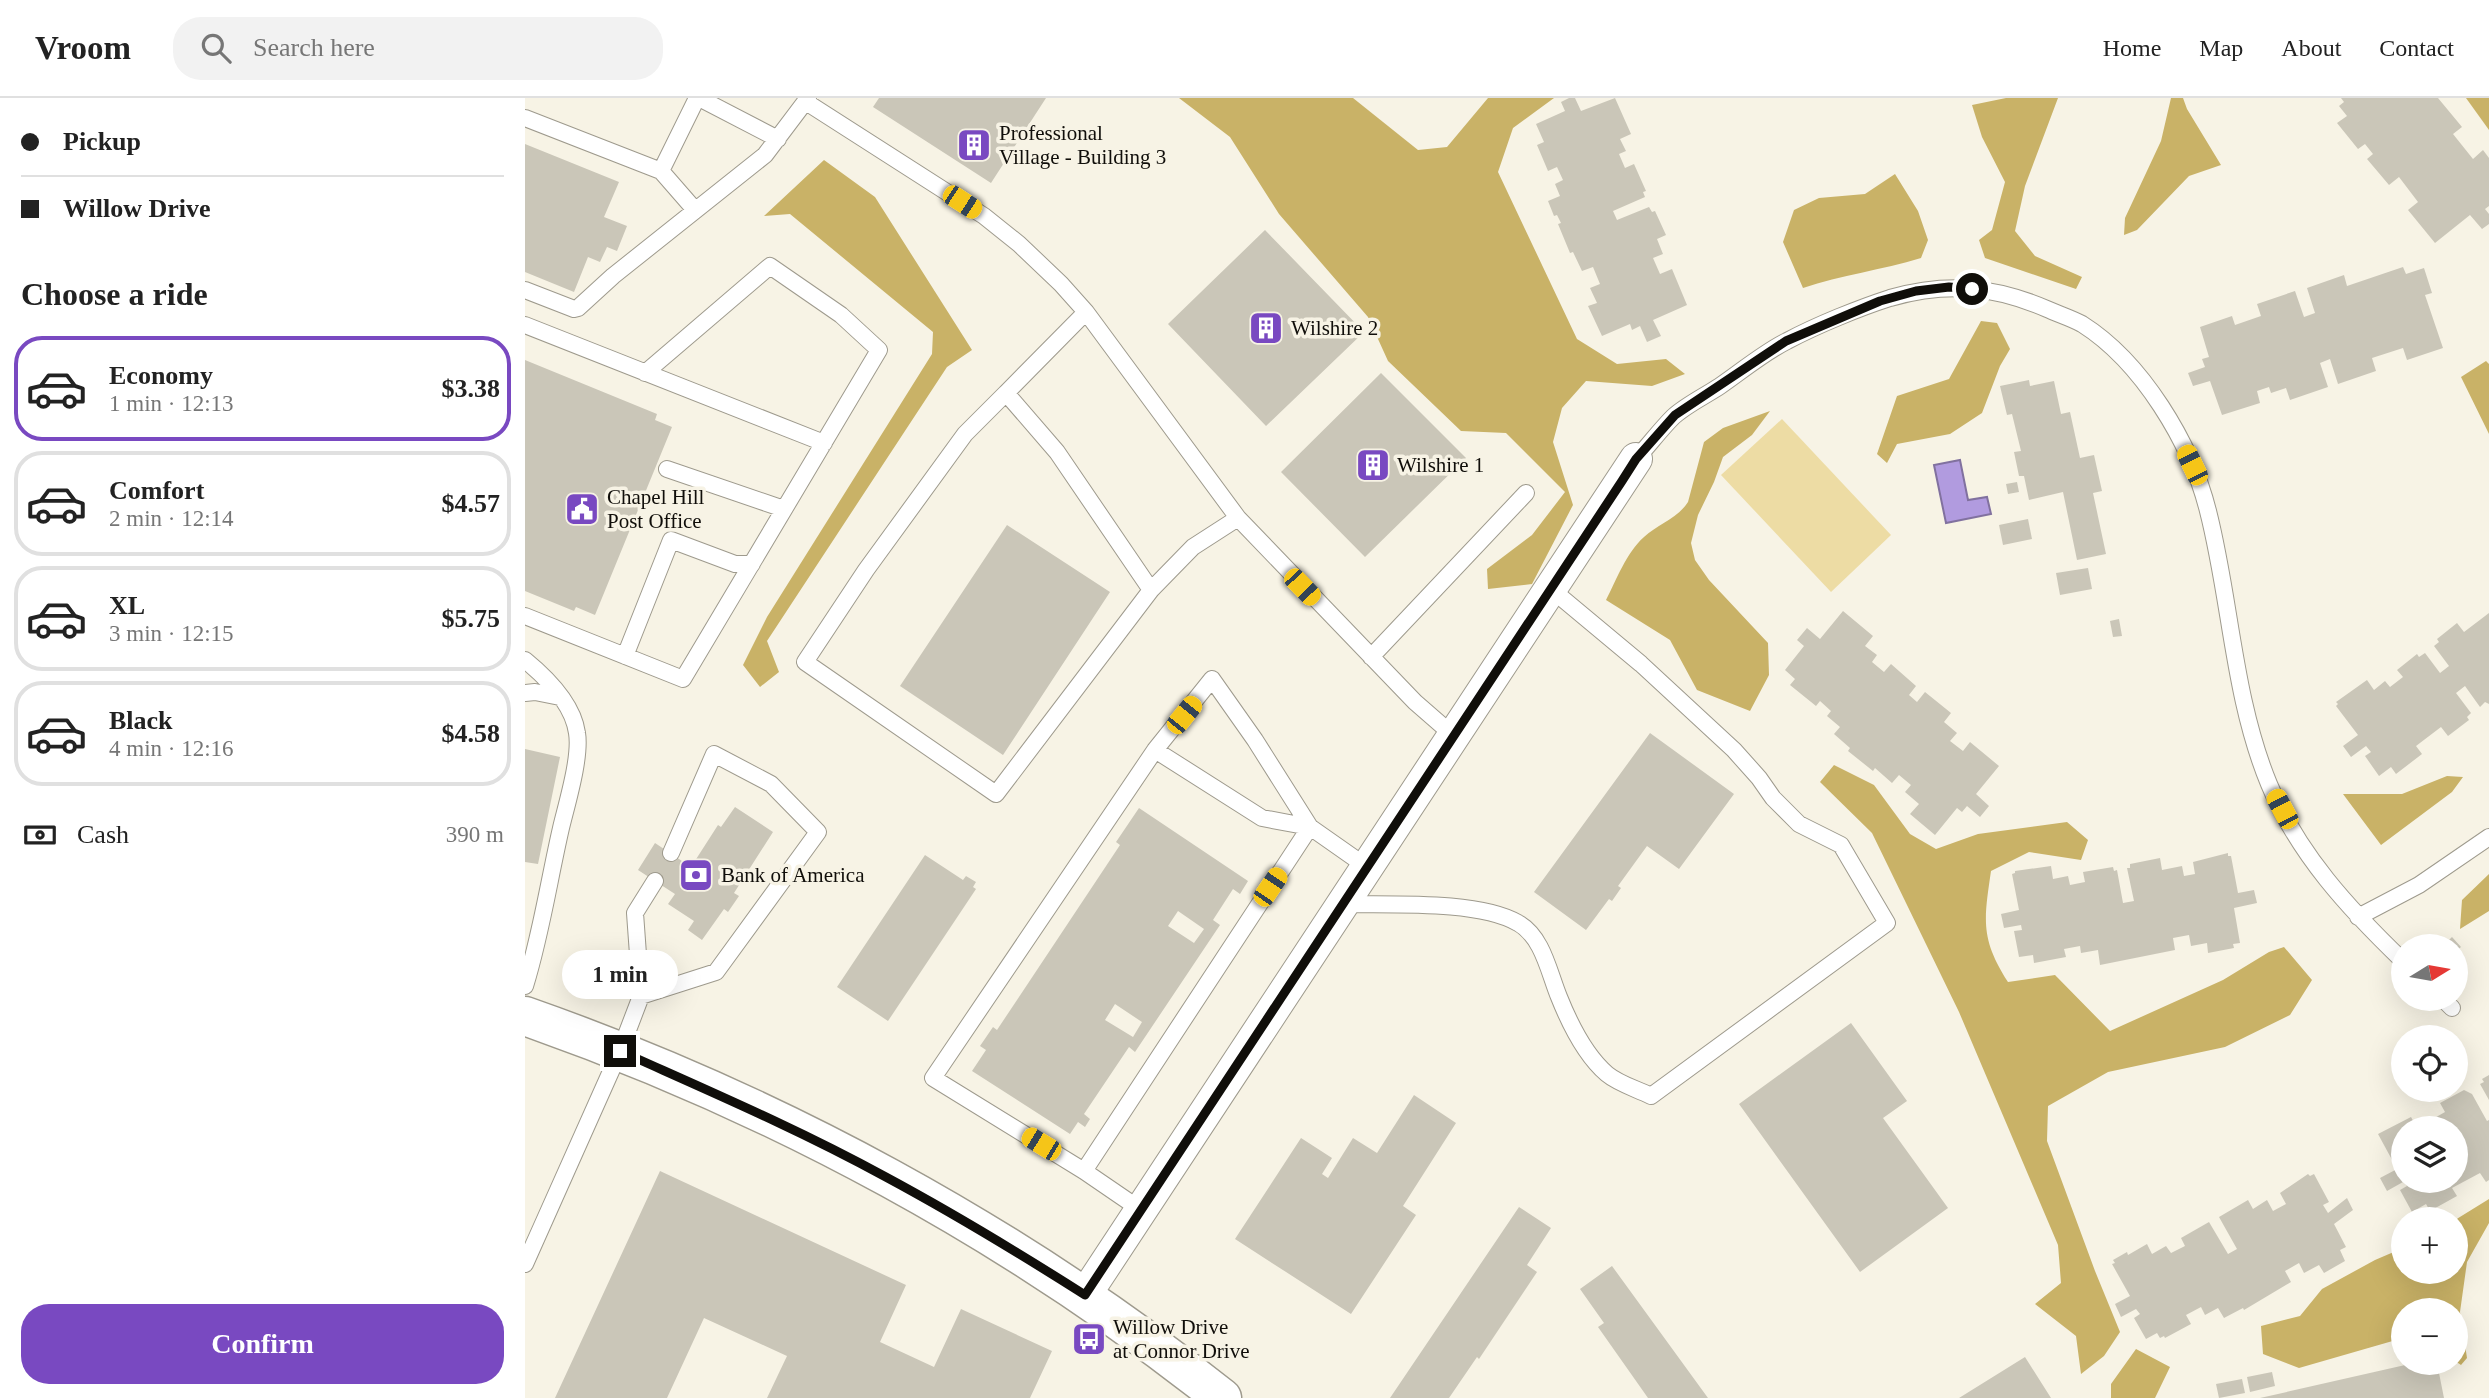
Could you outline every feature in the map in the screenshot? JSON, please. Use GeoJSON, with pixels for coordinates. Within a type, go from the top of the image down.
{"type":"FeatureCollection","features":[{"type":"Feature","properties":{"kind":"street"},"geometry":{"type":"LineString","coordinates":[[1085,1295],[1636,459]]}},
{"type":"Feature","properties":{"kind":"street"},"geometry":{"type":"LineString","coordinates":[[525,1016],[620,1051],[764,1115],[883,1175],[986,1232],[1085,1295],[1222,1398]]}},
{"type":"Feature","properties":{"kind":"lane"},"geometry":{"type":"LineString","coordinates":[[661,171],[698,98],[778,139]]}},
{"type":"Feature","properties":{"kind":"lane"},"geometry":{"type":"LineString","coordinates":[[525,290],[574,309],[578,308],[613,276],[765,155],[807,100],[984,216],[1019,244],[1061,284],[1086,312],[1238,518],[1415,702],[1454,736]]}},
{"type":"Feature","properties":{"kind":"lane"},"geometry":{"type":"LineString","coordinates":[[525,118],[661,171],[695,210]]}},
{"type":"Feature","properties":{"kind":"lane"},"geometry":{"type":"LineString","coordinates":[[525,616],[683,679],[879,351],[841,315],[770,266],[645,373]]}},
{"type":"Feature","properties":{"kind":"lane"},"geometry":{"type":"LineString","coordinates":[[1636,459],[1675,415],[1786,341],[1880,301],[1916,291],[1949,287],[1994,291],[2029,302],[2081,324],[2121,356],[2172,424],[2192,465],[2208,508],[2221,568],[2233,648],[2254,744],[2270,787],[2321,874],[2358,917],[2391,949]]}},
{"type":"Feature","properties":{"kind":"lane"},"geometry":{"type":"LineString","coordinates":[[1086,312],[965,434],[866,570],[805,662],[996,794],[1151,590],[1193,547],[1238,518]]}},
{"type":"Feature","properties":{"kind":"lane"},"geometry":{"type":"LineString","coordinates":[[525,326],[824,443]]}},
{"type":"Feature","properties":{"kind":"lane"},"geometry":{"type":"LineString","coordinates":[[1006,393],[1056,452],[1151,590]]}},
{"type":"Feature","properties":{"kind":"lane"},"geometry":{"type":"LineString","coordinates":[[667,469],[784,509]]}},
{"type":"Feature","properties":{"kind":"lane"},"geometry":{"type":"LineString","coordinates":[[1371,657],[1526,493]]}},
{"type":"Feature","properties":{"kind":"lane"},"geometry":{"type":"LineString","coordinates":[[625,656],[671,540],[735,564],[752,564]]}},
{"type":"Feature","properties":{"kind":"lane"},"geometry":{"type":"LineString","coordinates":[[1343,904],[1472,908],[1501,915],[1521,924],[1533,937],[1548,965],[1579,1040],[1608,1074],[1651,1096],[1887,923],[1841,845],[1799,824],[1773,798],[1734,750],[1641,664],[1551,589]]}},
{"type":"Feature","properties":{"kind":"lane"},"geometry":{"type":"LineString","coordinates":[[525,660],[560,697],[573,718],[578,736],[573,776],[525,986]]}},
{"type":"Feature","properties":{"kind":"lane"},"geometry":{"type":"LineString","coordinates":[[1141,1210],[1084,1171],[933,1078],[1155,750],[1212,679],[1255,740],[1310,827],[1367,867]]}},
{"type":"Feature","properties":{"kind":"lane"},"geometry":{"type":"LineString","coordinates":[[525,693],[535,692],[560,697]]}},
{"type":"Feature","properties":{"kind":"lane"},"geometry":{"type":"LineString","coordinates":[[1155,750],[1262,818],[1310,827]]}},
{"type":"Feature","properties":{"kind":"lane"},"geometry":{"type":"LineString","coordinates":[[641,996],[716,972],[818,832],[771,785],[714,754],[671,853]]}},
{"type":"Feature","properties":{"kind":"lane"},"geometry":{"type":"LineString","coordinates":[[1084,1171],[1310,827]]}},
{"type":"Feature","properties":{"kind":"lane"},"geometry":{"type":"LineString","coordinates":[[2358,917],[2419,884],[2489,837]]}},
{"type":"Feature","properties":{"kind":"lane"},"geometry":{"type":"LineString","coordinates":[[525,1264],[620,1051],[641,996],[635,913],[655,881]]}},
{"type":"Feature","properties":{"kind":"shaded area"},"geometry":{"type":"Polygon","coordinates":[[[1179,98],[1353,98],[1418,150],[1447,147],[1488,98],[1554,98],[1513,128],[1498,172],[1577,339],[1617,364],[1666,359],[1685,374],[1652,386],[1586,381],[1562,408],[1553,442],[1573,505],[1532,584],[1488,589],[1487,569],[1532,535],[1565,492],[1506,433],[1461,431],[1388,361],[1368,317],[1279,214],[1230,137],[1179,98]]]}},
{"type":"Feature","properties":{"kind":"shaded area"},"geometry":{"type":"Polygon","coordinates":[[[2006,98],[2058,98],[2025,186],[2015,231],[2035,256],[2082,277],[2076,289],[1985,258],[1979,240],[1992,230],[2005,182],[1982,137],[1972,105],[2006,98]]]}},
{"type":"Feature","properties":{"kind":"shaded area"},"geometry":{"type":"Polygon","coordinates":[[[2171,98],[2183,98],[2221,165],[2189,176],[2137,230],[2124,235],[2125,218],[2161,141],[2171,98]]]}},
{"type":"Feature","properties":{"kind":"shaded area"},"geometry":{"type":"Polygon","coordinates":[[[2466,98],[2489,98],[2489,130],[2466,98]]]}},
{"type":"Feature","properties":{"kind":"shaded area"},"geometry":{"type":"Polygon","coordinates":[[[824,160],[875,197],[972,350],[947,367],[767,641],[779,672],[760,687],[743,665],[767,617],[932,354],[933,332],[790,214],[764,216],[824,160]]]}},
{"type":"Feature","properties":{"kind":"shaded area"},"geometry":{"type":"Polygon","coordinates":[[[1895,174],[1918,211],[1928,240],[1921,258],[1803,288],[1783,242],[1794,210],[1819,198],[1865,194],[1895,174]]]}},
{"type":"Feature","properties":{"kind":"shaded area"},"geometry":{"type":"Polygon","coordinates":[[[1981,321],[1997,323],[2010,349],[2000,366],[1982,413],[1950,434],[1897,444],[1887,463],[1877,454],[1897,396],[1949,379],[1981,321]]]}},
{"type":"Feature","properties":{"kind":"shaded area"},"geometry":{"type":"Polygon","coordinates":[[[2486,361],[2489,364],[2489,434],[2461,377],[2486,361]]]}},
{"type":"Feature","properties":{"kind":"shaded area"},"geometry":{"type":"Polygon","coordinates":[[[1770,411],[1752,435],[1723,457],[1698,515],[1691,543],[1695,560],[1709,580],[1768,643],[1769,675],[1750,711],[1697,690],[1670,640],[1606,600],[1622,567],[1638,543],[1684,508],[1688,502],[1704,442],[1723,428],[1770,411]]]}},
{"type":"Feature","properties":{"kind":"shaded area"},"geometry":{"type":"Polygon","coordinates":[[[1782,419],[1891,535],[1831,592],[1721,475],[1782,419]]]}},
{"type":"Feature","properties":{"kind":"shaded area"},"geometry":{"type":"Polygon","coordinates":[[[1960,460],[1968,500],[1987,497],[1991,514],[1946,523],[1934,465],[1960,460]]]}},
{"type":"Feature","properties":{"kind":"shaded area"},"geometry":{"type":"Polygon","coordinates":[[[1834,765],[1874,785],[1910,834],[1936,849],[1978,834],[2067,822],[2088,840],[2081,860],[2029,852],[1991,871],[1986,928],[1993,953],[2008,982],[2055,975],[2110,1031],[2223,980],[2269,952],[2284,947],[2312,980],[2290,1015],[2225,1047],[2108,1072],[2048,1106],[2047,1141],[2120,1332],[2104,1356],[2081,1374],[2076,1336],[2035,1304],[2061,1283],[2058,1245],[1959,1012],[1872,833],[1820,782],[1834,765]]]}},
{"type":"Feature","properties":{"kind":"shaded area"},"geometry":{"type":"Polygon","coordinates":[[[2447,776],[2463,777],[2452,792],[2381,845],[2343,794],[2402,794],[2447,776]]]}},
{"type":"Feature","properties":{"kind":"shaded area"},"geometry":{"type":"Polygon","coordinates":[[[2489,874],[2489,911],[2460,929],[2462,900],[2489,874]]]}},
{"type":"Feature","properties":{"kind":"shaded area"},"geometry":{"type":"Polygon","coordinates":[[[2489,1199],[2489,1223],[2468,1260],[2468,1212],[2489,1199]]]}},
{"type":"Feature","properties":{"kind":"shaded area"},"geometry":{"type":"Polygon","coordinates":[[[2391,1253],[2391,1284],[2464,1284],[2462,1298],[2391,1298],[2391,1341],[2299,1368],[2263,1354],[2261,1326],[2300,1316],[2322,1289],[2391,1253]]]}},
{"type":"Feature","properties":{"kind":"shaded area"},"geometry":{"type":"Polygon","coordinates":[[[2136,1349],[2170,1367],[2155,1398],[2111,1398],[2111,1384],[2136,1349]]]}},
{"type":"Feature","properties":{"kind":"building","name":"Professional Village - Building 3"},"geometry":{"type":"Polygon","coordinates":[[[879,98],[1046,98],[991,183],[873,107],[879,98]]]}},
{"type":"Feature","properties":{"kind":"building"},"geometry":{"type":"Polygon","coordinates":[[[1575,98],[1581,111],[1615,98],[1631,134],[1620,139],[1626,151],[1619,154],[1625,168],[1634,164],[1646,191],[1643,192],[1645,197],[1613,211],[1617,220],[1649,207],[1652,212],[1655,211],[1666,235],[1657,239],[1663,254],[1653,258],[1660,274],[1672,269],[1687,305],[1653,320],[1661,336],[1647,342],[1640,326],[1632,330],[1630,324],[1602,336],[1588,306],[1597,303],[1590,288],[1600,284],[1593,267],[1582,271],[1573,252],[1570,253],[1558,224],[1561,223],[1557,215],[1554,216],[1548,201],[1560,196],[1555,184],[1563,180],[1557,167],[1548,171],[1537,145],[1544,142],[1536,124],[1565,111],[1561,102],[1575,98]]]}},
{"type":"Feature","properties":{"kind":"building"},"geometry":{"type":"Polygon","coordinates":[[[2341,98],[2438,98],[2462,127],[2453,134],[2473,159],[2483,150],[2489,158],[2489,206],[2485,209],[2489,214],[2489,224],[2482,229],[2470,215],[2435,243],[2408,210],[2418,202],[2399,177],[2389,185],[2367,159],[2373,154],[2365,144],[2358,149],[2337,123],[2347,116],[2339,106],[2344,102],[2341,98]]]}},
{"type":"Feature","properties":{"kind":"building"},"geometry":{"type":"Polygon","coordinates":[[[525,144],[619,182],[604,217],[627,226],[617,251],[607,247],[600,262],[588,257],[574,292],[525,272],[525,144]]]}},
{"type":"Feature","properties":{"kind":"building","name":"Wilshire 2"},"geometry":{"type":"Polygon","coordinates":[[[1265,230],[1364,332],[1266,426],[1168,324],[1265,230]]]}},
{"type":"Feature","properties":{"kind":"building"},"geometry":{"type":"Polygon","coordinates":[[[2403,267],[2406,274],[2424,268],[2432,293],[2425,295],[2443,348],[2407,360],[2403,348],[2372,358],[2376,371],[2338,384],[2330,359],[2320,363],[2328,387],[2290,400],[2286,388],[2271,393],[2269,387],[2257,391],[2260,403],[2222,415],[2210,381],[2193,386],[2188,373],[2205,367],[2202,359],[2209,357],[2200,327],[2232,316],[2235,325],[2261,316],[2257,304],[2295,291],[2304,317],[2315,313],[2307,288],[2344,275],[2347,286],[2403,267]]]}},
{"type":"Feature","properties":{"kind":"building","name":"Chapel Hill Post Office"},"geometry":{"type":"Polygon","coordinates":[[[525,360],[657,414],[655,420],[672,427],[595,615],[576,607],[574,611],[525,591],[525,360]]]}},
{"type":"Feature","properties":{"kind":"building","name":"Wilshire 1"},"geometry":{"type":"Polygon","coordinates":[[[1381,373],[1466,458],[1365,557],[1281,472],[1381,373]]]}},
{"type":"Feature","properties":{"kind":"building"},"geometry":{"type":"Polygon","coordinates":[[[2029,380],[2030,386],[2054,381],[2061,414],[2070,412],[2080,458],[2094,455],[2102,491],[2093,493],[2106,554],[2077,560],[2063,492],[2029,500],[2024,476],[2019,476],[2014,452],[2021,451],[2012,414],[2007,415],[2000,386],[2029,380]]]}},
{"type":"Feature","properties":{"kind":"building"},"geometry":{"type":"Polygon","coordinates":[[[2017,482],[2019,492],[2008,494],[2006,484],[2017,482]]]}},
{"type":"Feature","properties":{"kind":"building"},"geometry":{"type":"Polygon","coordinates":[[[2028,519],[2032,539],[2003,545],[1999,525],[2028,519]]]}},
{"type":"Feature","properties":{"kind":"building"},"geometry":{"type":"Polygon","coordinates":[[[1007,525],[1110,592],[1003,755],[900,686],[1007,525]]]}},
{"type":"Feature","properties":{"kind":"building"},"geometry":{"type":"Polygon","coordinates":[[[2088,568],[2092,589],[2060,595],[2056,573],[2088,568]]]}},
{"type":"Feature","properties":{"kind":"building"},"geometry":{"type":"Polygon","coordinates":[[[1843,611],[1873,636],[1865,646],[1877,655],[1872,662],[1884,672],[1891,664],[1916,686],[1909,695],[1917,702],[1925,692],[1951,713],[1944,722],[1957,733],[1950,741],[1963,751],[1970,742],[1999,766],[1976,794],[1989,806],[1980,817],[1967,806],[1962,812],[1957,808],[1935,835],[1910,814],[1919,804],[1905,792],[1911,785],[1899,775],[1892,783],[1875,768],[1873,771],[1848,751],[1850,748],[1834,734],[1840,727],[1827,716],[1831,711],[1820,701],[1816,706],[1790,685],[1795,679],[1785,670],[1804,646],[1797,640],[1807,628],[1820,639],[1843,611]]]}},
{"type":"Feature","properties":{"kind":"building"},"geometry":{"type":"Polygon","coordinates":[[[2489,613],[2489,704],[2485,702],[2480,707],[2465,686],[2456,693],[2471,713],[2467,717],[2469,720],[2448,736],[2441,727],[2416,746],[2422,754],[2396,774],[2391,767],[2379,776],[2365,756],[2371,752],[2366,746],[2351,757],[2343,746],[2358,735],[2336,706],[2336,702],[2367,680],[2374,690],[2385,681],[2390,687],[2403,677],[2397,670],[2417,654],[2419,657],[2425,653],[2440,673],[2449,666],[2434,646],[2439,642],[2437,639],[2457,623],[2464,632],[2489,613]]]}},
{"type":"Feature","properties":{"kind":"building"},"geometry":{"type":"Polygon","coordinates":[[[2119,619],[2122,636],[2113,637],[2110,621],[2119,619]]]}},
{"type":"Feature","properties":{"kind":"building"},"geometry":{"type":"Polygon","coordinates":[[[1650,733],[1734,794],[1679,869],[1647,846],[1618,886],[1621,888],[1612,901],[1609,899],[1586,930],[1534,892],[1650,733]]]}},
{"type":"Feature","properties":{"kind":"building"},"geometry":{"type":"Polygon","coordinates":[[[525,749],[560,757],[538,864],[525,862],[525,749]]]}},
{"type":"Feature","properties":{"kind":"building","name":"Bank of America"},"geometry":{"type":"Polygon","coordinates":[[[735,807],[773,832],[734,893],[739,896],[728,912],[724,909],[702,940],[688,930],[694,921],[668,904],[675,894],[638,870],[655,843],[691,867],[718,825],[721,827],[735,807]]]}},
{"type":"Feature","properties":{"kind":"building"},"geometry":{"type":"Polygon","coordinates":[[[1139,808],[1248,881],[1240,894],[1233,889],[1213,920],[1220,925],[1135,1052],[1129,1047],[1084,1114],[1090,1119],[1085,1127],[1078,1122],[1070,1134],[972,1071],[986,1050],[980,1046],[993,1027],[997,1030],[1120,845],[1116,842],[1139,808]],[[1178,911],[1168,926],[1194,943],[1204,929],[1178,911]],[[1115,1004],[1105,1020],[1133,1037],[1142,1022],[1115,1004]]]}},
{"type":"Feature","properties":{"kind":"building"},"geometry":{"type":"Polygon","coordinates":[[[2228,853],[2228,856],[2231,856],[2238,893],[2254,890],[2257,903],[2234,908],[2240,943],[2233,944],[2234,948],[2208,953],[2207,943],[2191,946],[2189,935],[2173,938],[2175,950],[2100,965],[2098,950],[2081,953],[2080,946],[2064,949],[2066,957],[2034,963],[2033,955],[2019,957],[2014,931],[2022,930],[2021,925],[2004,928],[2001,914],[2019,910],[2012,874],[2015,871],[2051,866],[2053,879],[2068,876],[2070,885],[2085,882],[2083,872],[2113,867],[2114,871],[2117,870],[2123,903],[2134,901],[2127,868],[2130,868],[2130,864],[2160,858],[2162,870],[2182,866],[2184,876],[2195,874],[2193,862],[2228,853]]]}},
{"type":"Feature","properties":{"kind":"building"},"geometry":{"type":"Polygon","coordinates":[[[925,855],[963,880],[966,876],[976,882],[973,887],[976,889],[888,1021],[837,987],[925,855]]]}},
{"type":"Feature","properties":{"kind":"building"},"geometry":{"type":"Polygon","coordinates":[[[1851,1023],[1907,1101],[1883,1118],[1948,1208],[1860,1272],[1739,1104],[1851,1023]]]}},
{"type":"Feature","properties":{"kind":"building"},"geometry":{"type":"Polygon","coordinates":[[[2489,1075],[2489,1100],[2480,1084],[2484,1082],[2482,1079],[2489,1075]]]}},
{"type":"Feature","properties":{"kind":"building"},"geometry":{"type":"Polygon","coordinates":[[[2468,1092],[2472,1094],[2487,1121],[2489,1120],[2489,1180],[2486,1182],[2480,1173],[2468,1179],[2468,1116],[2438,1116],[2445,1112],[2440,1103],[2468,1102],[2468,1092]]]}},
{"type":"Feature","properties":{"kind":"building"},"geometry":{"type":"Polygon","coordinates":[[[1414,1095],[1456,1123],[1403,1206],[1416,1215],[1351,1314],[1235,1239],[1301,1138],[1332,1158],[1322,1174],[1328,1178],[1353,1138],[1377,1153],[1414,1095]]]}},
{"type":"Feature","properties":{"kind":"building"},"geometry":{"type":"Polygon","coordinates":[[[2391,1127],[2391,1158],[2378,1134],[2391,1127]]]}},
{"type":"Feature","properties":{"kind":"building"},"geometry":{"type":"Polygon","coordinates":[[[660,1171],[906,1285],[880,1342],[934,1367],[961,1309],[1052,1351],[1030,1398],[767,1398],[787,1356],[704,1318],[667,1398],[555,1398],[660,1171]]]}},
{"type":"Feature","properties":{"kind":"building"},"geometry":{"type":"Polygon","coordinates":[[[2391,1172],[2391,1189],[2387,1191],[2380,1178],[2391,1172]]]}},
{"type":"Feature","properties":{"kind":"building"},"geometry":{"type":"Polygon","coordinates":[[[2308,1174],[2314,1174],[2329,1202],[2323,1205],[2328,1213],[2347,1198],[2353,1210],[2334,1224],[2346,1247],[2340,1250],[2345,1261],[2324,1273],[2319,1265],[2304,1273],[2299,1263],[2285,1271],[2291,1282],[2244,1310],[2243,1308],[2224,1318],[2218,1308],[2205,1315],[2201,1307],[2186,1315],[2191,1324],[2165,1338],[2160,1338],[2157,1333],[2146,1339],[2134,1318],[2140,1314],[2136,1309],[2121,1317],[2115,1304],[2130,1296],[2112,1264],[2115,1263],[2113,1260],[2147,1244],[2152,1254],[2166,1246],[2171,1253],[2185,1246],[2181,1238],[2209,1222],[2228,1254],[2237,1249],[2219,1217],[2248,1200],[2253,1209],[2267,1200],[2273,1211],[2286,1204],[2280,1193],[2308,1174]]]}},
{"type":"Feature","properties":{"kind":"building"},"geometry":{"type":"Polygon","coordinates":[[[2402,1193],[2455,1193],[2457,1196],[2437,1207],[2428,1207],[2426,1204],[2409,1207],[2402,1193]]]}},
{"type":"Feature","properties":{"kind":"building"},"geometry":{"type":"Polygon","coordinates":[[[1519,1207],[1551,1228],[1527,1265],[1537,1272],[1479,1359],[1477,1357],[1449,1398],[1390,1398],[1519,1207]]]}},
{"type":"Feature","properties":{"kind":"building"},"geometry":{"type":"Polygon","coordinates":[[[1612,1266],[1708,1398],[1648,1398],[1598,1327],[1604,1323],[1580,1289],[1612,1266]]]}},
{"type":"Feature","properties":{"kind":"building"},"geometry":{"type":"Polygon","coordinates":[[[2025,1357],[2051,1398],[1959,1398],[2025,1357]]]}},
{"type":"Feature","properties":{"kind":"building"},"geometry":{"type":"Polygon","coordinates":[[[2391,1368],[2391,1375],[2439,1375],[2444,1398],[2260,1398],[2391,1368]]]}},
{"type":"Feature","properties":{"kind":"building"},"geometry":{"type":"Polygon","coordinates":[[[2272,1372],[2275,1386],[2250,1392],[2247,1377],[2272,1372]]]}},
{"type":"Feature","properties":{"kind":"building"},"geometry":{"type":"Polygon","coordinates":[[[2242,1379],[2245,1393],[2219,1398],[2216,1384],[2242,1379]]]}},
{"type":"Feature","properties":{"kind":"place","name":"Professional Village - Building 3"},"geometry":{"type":"Point","coordinates":[974,145]}},
{"type":"Feature","properties":{"kind":"place","name":"Wilshire 2"},"geometry":{"type":"Point","coordinates":[1266,328]}},
{"type":"Feature","properties":{"kind":"place","name":"Wilshire 1"},"geometry":{"type":"Point","coordinates":[1373,465]}},
{"type":"Feature","properties":{"kind":"place","name":"Chapel Hill Post Office"},"geometry":{"type":"Point","coordinates":[582,509]}},
{"type":"Feature","properties":{"kind":"place","name":"Bank of America"},"geometry":{"type":"Point","coordinates":[696,875]}},
{"type":"Feature","properties":{"kind":"place","name":"Willow Drive at Connor Drive"},"geometry":{"type":"Point","coordinates":[1089,1339]}},
{"type":"Feature","properties":{"kind":"route"},"geometry":{"type":"LineString","coordinates":[[620,1051],[764,1115],[883,1175],[986,1232],[1085,1295],[1636,459],[1649,444],[1675,415],[1786,341],[1880,301],[1916,291],[1949,287],[1972,289]]}}]}
